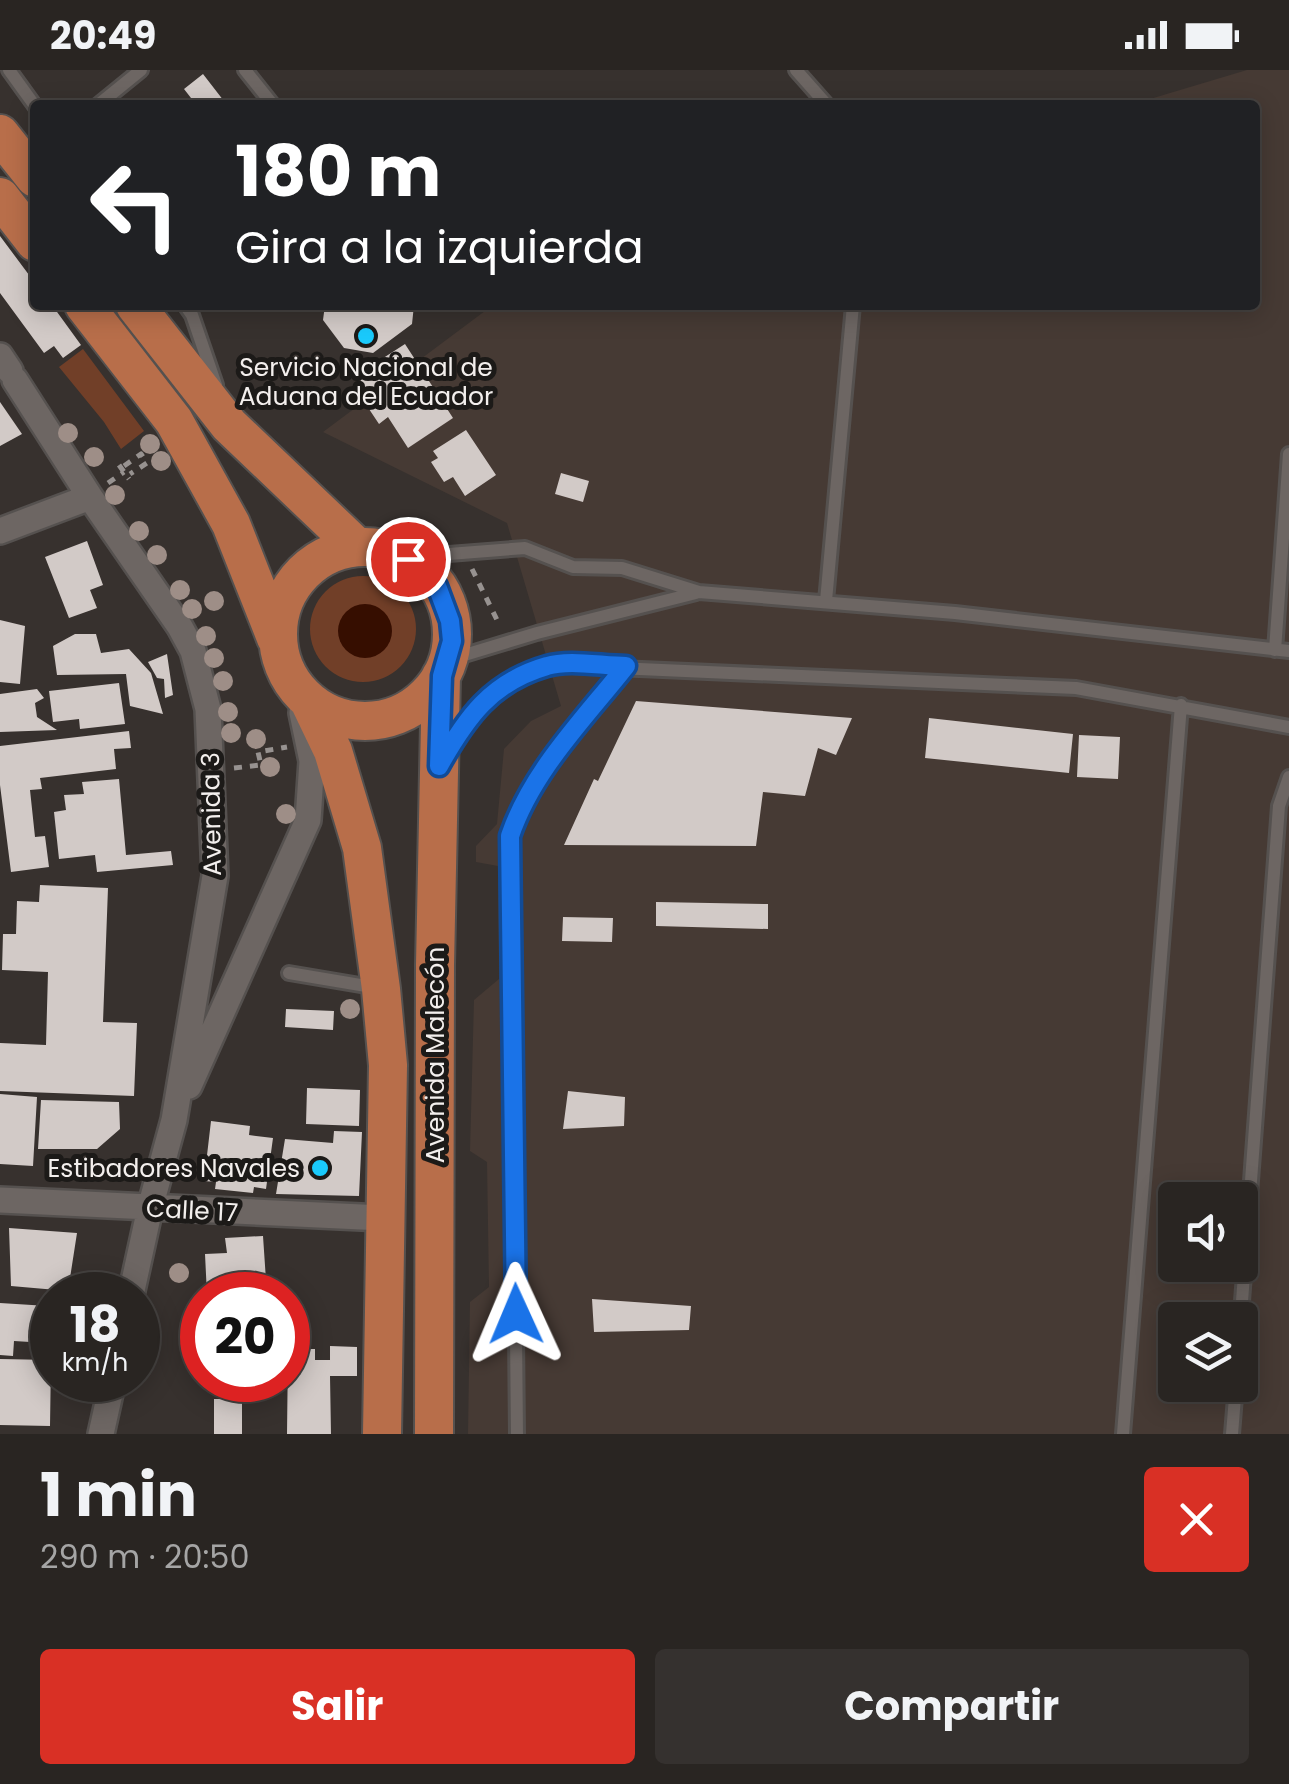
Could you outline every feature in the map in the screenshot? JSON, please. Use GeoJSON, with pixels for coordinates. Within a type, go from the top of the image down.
{"type":"FeatureCollection","features":[{"type":"Feature","properties":{"kind":"main road"},"geometry":{"type":"LineString","coordinates":[[0,134],[30,172]]}},
{"type":"Feature","properties":{"kind":"main road"},"geometry":{"type":"LineString","coordinates":[[0,197],[30,236]]}},
{"type":"Feature","properties":{"kind":"main road"},"geometry":{"type":"LineString","coordinates":[[88,310],[174,421],[230,524],[278,642],[280,656],[303,695],[328,713],[349,720],[392,717],[420,701],[445,668],[450,621],[437,586],[408,559],[374,549],[229,425],[139,310]]}},
{"type":"Feature","properties":{"kind":"main road"},"geometry":{"type":"LineString","coordinates":[[278,642],[283,603],[292,586],[320,559],[374,549]]}},
{"type":"Feature","properties":{"kind":"main road","name":"Avenida Malecón"},"geometry":{"type":"LineString","coordinates":[[434,1434],[439,766],[445,668]]}},
{"type":"Feature","properties":{"kind":"main road","name":"Avenida Malecón"},"geometry":{"type":"LineString","coordinates":[[303,695],[333,750],[362,848],[381,989],[388,1065],[382,1434]]}},
{"type":"Feature","properties":{"kind":"street","name":"Avenida 3"},"geometry":{"type":"LineString","coordinates":[[8,369],[96,492],[180,627],[197,664],[208,709],[215,876],[174,1120],[137,1272]]}},
{"type":"Feature","properties":{"kind":"street"},"geometry":{"type":"LineString","coordinates":[[0,531],[96,492]]}},
{"type":"Feature","properties":{"kind":"street"},"geometry":{"type":"LineString","coordinates":[[174,1120],[308,820],[312,760],[303,695]]}},
{"type":"Feature","properties":{"kind":"street","name":"Calle 17"},"geometry":{"type":"LineString","coordinates":[[0,1200],[384,1218]]}},
{"type":"Feature","properties":{"kind":"street"},"geometry":{"type":"LineString","coordinates":[[101,1434],[108,1402]]}},
{"type":"Feature","properties":{"kind":"lane"},"geometry":{"type":"LineString","coordinates":[[8,70],[30,100]]}},
{"type":"Feature","properties":{"kind":"lane"},"geometry":{"type":"LineString","coordinates":[[104,100],[141,70]]}},
{"type":"Feature","properties":{"kind":"lane"},"geometry":{"type":"LineString","coordinates":[[245,70],[269,100]]}},
{"type":"Feature","properties":{"kind":"lane"},"geometry":{"type":"LineString","coordinates":[[796,70],[823,100]]}},
{"type":"Feature","properties":{"kind":"lane"},"geometry":{"type":"LineString","coordinates":[[188,310],[229,425]]}},
{"type":"Feature","properties":{"kind":"lane"},"geometry":{"type":"LineString","coordinates":[[826,601],[853,310]]}},
{"type":"Feature","properties":{"kind":"lane"},"geometry":{"type":"LineString","coordinates":[[374,549],[464,553],[525,548],[573,566],[622,568],[699,592],[826,601],[1282,650],[1289,454]]}},
{"type":"Feature","properties":{"kind":"lane"},"geometry":{"type":"LineString","coordinates":[[445,668],[507,642],[699,592]]}},
{"type":"Feature","properties":{"kind":"lane"},"geometry":{"type":"LineString","coordinates":[[439,766],[462,725],[485,699],[549,665],[1076,688],[1289,727]]}},
{"type":"Feature","properties":{"kind":"lane"},"geometry":{"type":"LineString","coordinates":[[517,1434],[510,836],[520,807],[537,778],[626,666]]}},
{"type":"Feature","properties":{"kind":"lane"},"geometry":{"type":"LineString","coordinates":[[1123,1434],[1180,706]]}},
{"type":"Feature","properties":{"kind":"lane"},"geometry":{"type":"LineString","coordinates":[[1242,1302],[1279,806],[1289,777]]}},
{"type":"Feature","properties":{"kind":"lane"},"geometry":{"type":"LineString","coordinates":[[289,973],[381,989]]}},
{"type":"Feature","properties":{"kind":"lane"},"geometry":{"type":"LineString","coordinates":[[1232,1434],[1235,1402]]}},
{"type":"Feature","properties":{"kind":"path"},"geometry":{"type":"LineString","coordinates":[[96,492],[126,471]]}},
{"type":"Feature","properties":{"kind":"path"},"geometry":{"type":"LineString","coordinates":[[464,553],[507,642]]}},
{"type":"Feature","properties":{"kind":"path"},"geometry":{"type":"LineString","coordinates":[[226,770],[261,765],[258,752],[289,746]]}},
{"type":"Feature","properties":{"kind":"shaded area"},"geometry":{"type":"Polygon","coordinates":[[[1247,70],[1289,70],[1289,1434],[468,1434],[470,1302],[489,1287],[487,1162],[470,1151],[474,1000],[499,979],[498,866],[476,862],[476,846],[497,824],[504,749],[531,721],[561,706],[507,523],[323,432],[486,310],[1260,310],[1260,100],[1147,100],[1247,70]]]}},
{"type":"Feature","properties":{"kind":"shaded area"},"geometry":{"type":"Polygon","coordinates":[[[83,349],[144,431],[121,449],[59,367],[83,349]]]}},
{"type":"Feature","properties":{"kind":"shaded area"},"geometry":{"type":"Polygon","coordinates":[[[363,576],[383,580],[401,591],[412,609],[416,629],[412,649],[401,667],[383,678],[363,682],[343,678],[325,667],[314,649],[310,629],[314,609],[325,591],[343,580],[363,576]]]}},
{"type":"Feature","properties":{"kind":"shaded area"},"geometry":{"type":"Polygon","coordinates":[[[365,604],[384,612],[392,631],[384,650],[365,658],[346,650],[338,631],[346,612],[365,604]]]}},
{"type":"Feature","properties":{"kind":"building"},"geometry":{"type":"Polygon","coordinates":[[[203,74],[223,100],[188,100],[191,98],[184,89],[203,74]]]}},
{"type":"Feature","properties":{"kind":"building"},"geometry":{"type":"Polygon","coordinates":[[[0,236],[30,276],[30,310],[56,310],[81,345],[63,358],[54,346],[44,353],[0,293],[0,236]]]}},
{"type":"Feature","properties":{"kind":"building","name":"Servicio Nacional de Aduana del Ecuador"},"geometry":{"type":"Polygon","coordinates":[[[324,310],[413,310],[412,324],[373,353],[344,348],[323,320],[324,310]]]}},
{"type":"Feature","properties":{"kind":"building"},"geometry":{"type":"Polygon","coordinates":[[[405,344],[453,418],[408,448],[388,417],[379,424],[367,406],[374,401],[357,375],[405,344]]]}},
{"type":"Feature","properties":{"kind":"building"},"geometry":{"type":"Polygon","coordinates":[[[0,402],[22,434],[0,446],[0,402]]]}},
{"type":"Feature","properties":{"kind":"building"},"geometry":{"type":"Polygon","coordinates":[[[466,430],[496,475],[465,496],[453,477],[444,482],[431,462],[438,458],[433,451],[466,430]]]}},
{"type":"Feature","properties":{"kind":"building"},"geometry":{"type":"Polygon","coordinates":[[[561,473],[589,481],[583,502],[555,494],[561,473]]]}},
{"type":"Feature","properties":{"kind":"building"},"geometry":{"type":"Polygon","coordinates":[[[87,541],[103,585],[90,590],[97,608],[69,618],[45,557],[87,541]]]}},
{"type":"Feature","properties":{"kind":"building"},"geometry":{"type":"Polygon","coordinates":[[[0,620],[25,626],[20,684],[0,682],[0,620]]]}},
{"type":"Feature","properties":{"kind":"building"},"geometry":{"type":"Polygon","coordinates":[[[75,634],[96,634],[101,653],[129,649],[151,673],[163,714],[130,706],[126,674],[57,675],[53,646],[75,634]]]}},
{"type":"Feature","properties":{"kind":"building"},"geometry":{"type":"Polygon","coordinates":[[[167,654],[173,695],[165,698],[164,679],[157,678],[148,662],[167,654]]]}},
{"type":"Feature","properties":{"kind":"building"},"geometry":{"type":"Polygon","coordinates":[[[119,683],[125,724],[80,729],[79,719],[53,722],[49,691],[119,683]]]}},
{"type":"Feature","properties":{"kind":"building"},"geometry":{"type":"Polygon","coordinates":[[[37,689],[44,698],[35,703],[37,717],[57,730],[0,732],[0,694],[37,689]]]}},
{"type":"Feature","properties":{"kind":"building"},"geometry":{"type":"Polygon","coordinates":[[[636,701],[852,718],[836,755],[818,748],[805,796],[763,792],[756,846],[564,845],[636,701]]]}},
{"type":"Feature","properties":{"kind":"building"},"geometry":{"type":"Polygon","coordinates":[[[929,718],[1073,734],[1069,773],[925,758],[929,718]]]}},
{"type":"Feature","properties":{"kind":"building"},"geometry":{"type":"Polygon","coordinates":[[[129,731],[131,748],[114,749],[116,769],[40,778],[42,789],[30,790],[35,837],[45,836],[49,867],[11,872],[0,785],[0,746],[129,731]]]}},
{"type":"Feature","properties":{"kind":"building"},"geometry":{"type":"Polygon","coordinates":[[[1079,735],[1120,737],[1118,779],[1077,777],[1079,735]]]}},
{"type":"Feature","properties":{"kind":"building"},"geometry":{"type":"Polygon","coordinates":[[[119,779],[126,855],[171,851],[173,865],[97,872],[95,855],[59,859],[54,812],[66,810],[64,795],[84,794],[82,782],[119,779]]]}},
{"type":"Feature","properties":{"kind":"building"},"geometry":{"type":"Polygon","coordinates":[[[40,885],[108,888],[103,1022],[137,1023],[134,1096],[0,1091],[0,1043],[46,1045],[48,972],[2,970],[3,934],[16,934],[17,901],[39,902],[40,885]]]}},
{"type":"Feature","properties":{"kind":"building"},"geometry":{"type":"Polygon","coordinates":[[[656,902],[768,904],[768,929],[656,926],[656,902]]]}},
{"type":"Feature","properties":{"kind":"building"},"geometry":{"type":"Polygon","coordinates":[[[563,917],[613,918],[612,942],[562,941],[563,917]]]}},
{"type":"Feature","properties":{"kind":"building"},"geometry":{"type":"Polygon","coordinates":[[[286,1009],[334,1011],[333,1030],[285,1027],[286,1009]]]}},
{"type":"Feature","properties":{"kind":"building"},"geometry":{"type":"Polygon","coordinates":[[[307,1088],[360,1090],[359,1126],[306,1124],[307,1088]]]}},
{"type":"Feature","properties":{"kind":"building"},"geometry":{"type":"Polygon","coordinates":[[[568,1091],[625,1097],[624,1126],[563,1129],[568,1091]]]}},
{"type":"Feature","properties":{"kind":"building"},"geometry":{"type":"Polygon","coordinates":[[[0,1094],[37,1097],[33,1166],[0,1164],[0,1094]]]}},
{"type":"Feature","properties":{"kind":"building"},"geometry":{"type":"Polygon","coordinates":[[[41,1100],[119,1102],[120,1129],[97,1149],[38,1149],[41,1100]]]}},
{"type":"Feature","properties":{"kind":"building"},"geometry":{"type":"Polygon","coordinates":[[[211,1121],[250,1126],[249,1135],[273,1138],[266,1189],[254,1187],[253,1193],[215,1189],[216,1182],[204,1181],[211,1121]]]}},
{"type":"Feature","properties":{"kind":"building","name":"Estibadores Navales"},"geometry":{"type":"Polygon","coordinates":[[[334,1131],[362,1132],[359,1196],[276,1194],[285,1139],[333,1143],[334,1131]]]}},
{"type":"Feature","properties":{"kind":"building"},"geometry":{"type":"Polygon","coordinates":[[[9,1228],[77,1233],[71,1272],[30,1272],[30,1288],[11,1286],[9,1228]]]}},
{"type":"Feature","properties":{"kind":"building"},"geometry":{"type":"Polygon","coordinates":[[[263,1236],[265,1272],[206,1272],[205,1254],[227,1253],[225,1238],[263,1236]]]}},
{"type":"Feature","properties":{"kind":"building"},"geometry":{"type":"Polygon","coordinates":[[[592,1299],[691,1306],[689,1330],[594,1332],[592,1299]]]}},
{"type":"Feature","properties":{"kind":"building"},"geometry":{"type":"Polygon","coordinates":[[[0,1303],[30,1305],[30,1342],[14,1341],[13,1356],[0,1355],[0,1303]]]}},
{"type":"Feature","properties":{"kind":"building"},"geometry":{"type":"Polygon","coordinates":[[[330,1346],[357,1347],[357,1376],[330,1376],[331,1434],[287,1434],[287,1402],[310,1402],[310,1349],[315,1349],[315,1360],[330,1360],[330,1346]]]}},
{"type":"Feature","properties":{"kind":"building"},"geometry":{"type":"Polygon","coordinates":[[[0,1359],[30,1360],[30,1402],[50,1402],[50,1426],[0,1425],[0,1359]]]}},
{"type":"Feature","properties":{"kind":"building"},"geometry":{"type":"Polygon","coordinates":[[[214,1402],[242,1402],[242,1434],[214,1434],[214,1402]]]}},
{"type":"Feature","properties":{"kind":"place","name":"Servicio Nacional de Aduana del Ecuador"},"geometry":{"type":"Point","coordinates":[366,336]}},
{"type":"Feature","properties":{"kind":"place","name":"Estibadores Navales"},"geometry":{"type":"Point","coordinates":[320,1168]}},
{"type":"Feature","properties":{"kind":"route"},"geometry":{"type":"LineString","coordinates":[[408,559],[437,586],[450,621],[452,641],[442,676],[439,766],[462,725],[485,699],[512,682],[549,665],[626,666],[537,778],[520,807],[510,836],[516,1314]]}}]}
